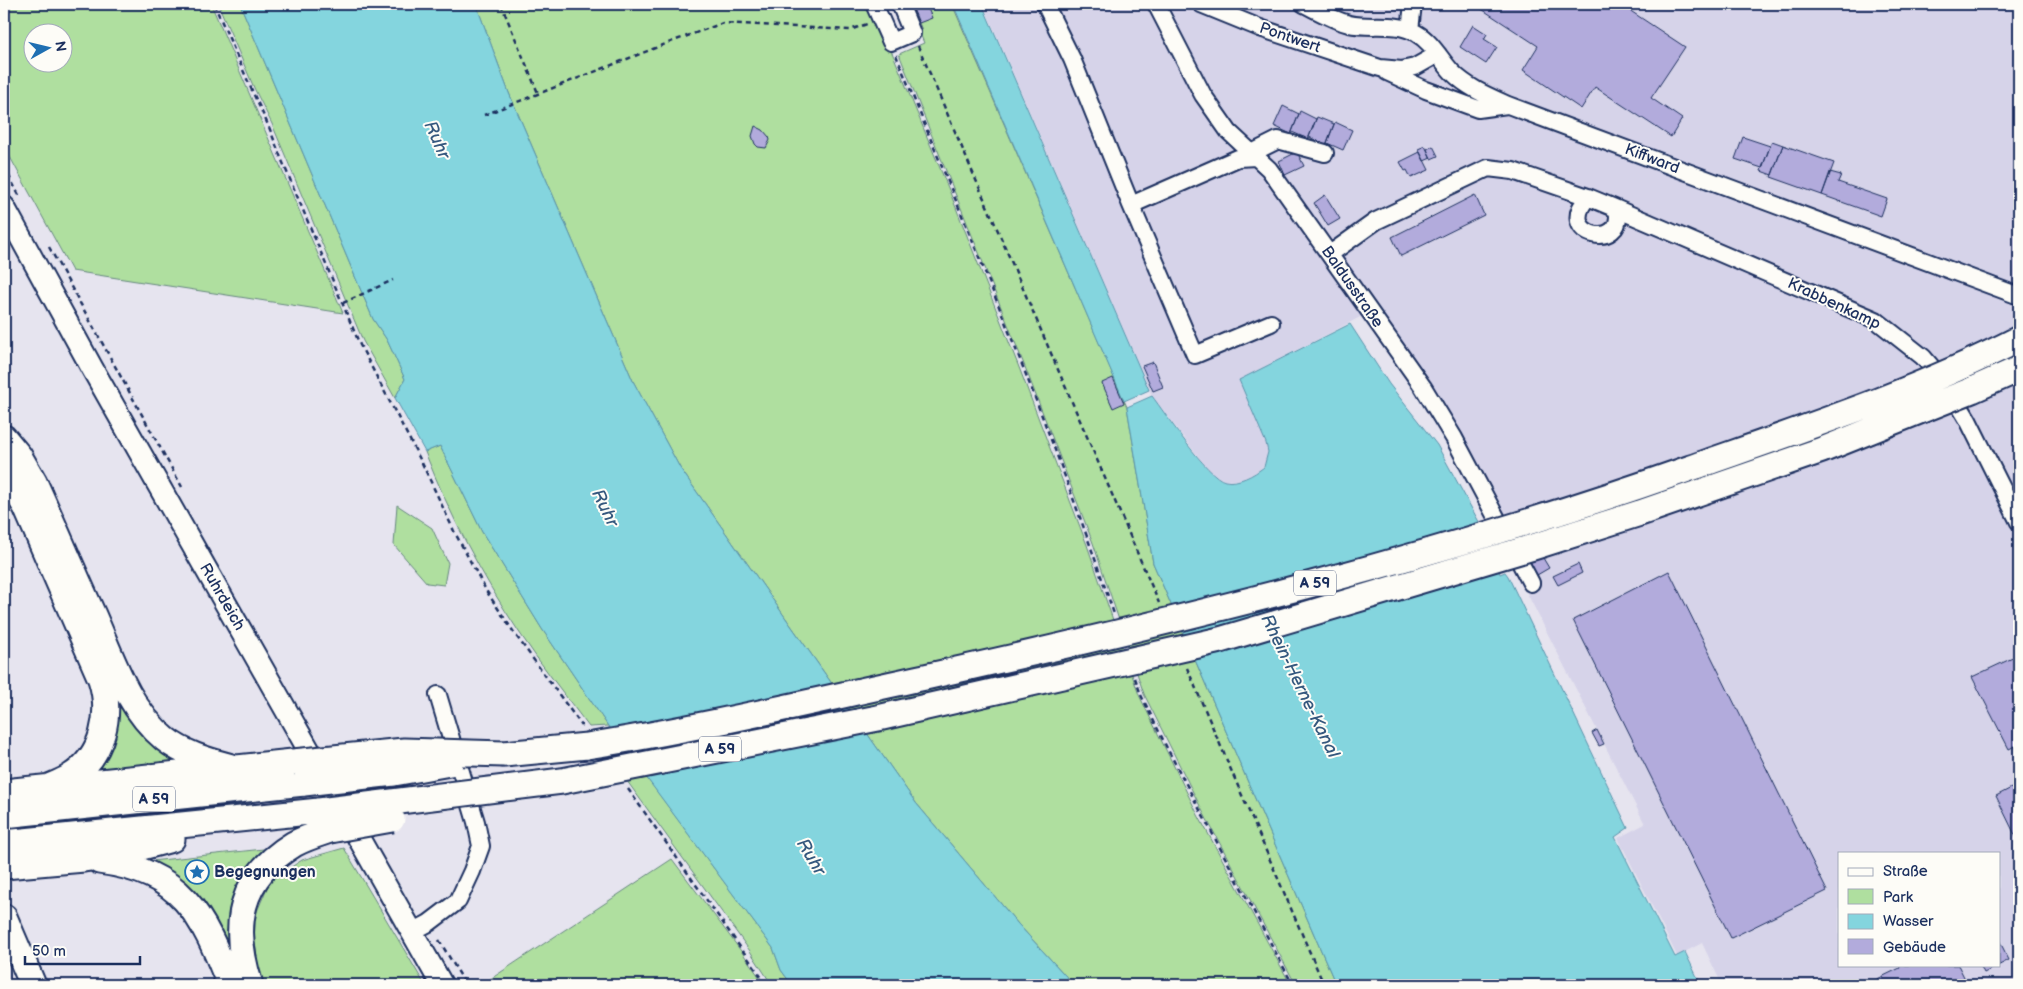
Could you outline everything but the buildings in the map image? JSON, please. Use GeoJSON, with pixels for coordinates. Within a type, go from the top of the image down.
{"type":"FeatureCollection","features":[{"type":"Feature","properties":{"kind":"highway","name":"A 59"},"geometry":{"type":"LineString","coordinates":[[4,815],[299,772],[404,751],[504,754],[587,746],[721,722],[1049,649],[1211,610],[1421,555],[1632,489],[1816,424],[1962,366],[2019,339]]}},
{"type":"Feature","properties":{"kind":"highway","name":"A 59"},"geometry":{"type":"LineString","coordinates":[[4,843],[244,820],[325,820],[465,794],[562,781],[878,718],[1220,640],[1534,547],[1640,513],[1822,450],[1972,390],[2019,369]]}},
{"type":"Feature","properties":{"kind":"highway"},"geometry":{"type":"LineString","coordinates":[[4,438],[34,482],[118,672],[140,714],[165,739],[178,748],[203,759],[235,768]]}},
{"type":"Feature","properties":{"kind":"highway"},"geometry":{"type":"LineString","coordinates":[[4,471],[26,507],[106,694],[104,727],[93,755],[71,776],[45,789]]}},
{"type":"Feature","properties":{"kind":"highway"},"geometry":{"type":"LineString","coordinates":[[4,792],[235,768],[299,772]]}},
{"type":"Feature","properties":{"kind":"highway"},"geometry":{"type":"LineString","coordinates":[[4,866],[112,855],[244,820]]}},
{"type":"Feature","properties":{"kind":"highway"},"geometry":{"type":"LineString","coordinates":[[250,985],[241,952],[240,935],[244,907],[255,880],[278,855],[325,820]]}},
{"type":"Feature","properties":{"kind":"highway"},"geometry":{"type":"LineString","coordinates":[[84,859],[121,864],[147,872],[166,884],[184,899],[208,933],[230,985]]}},
{"type":"Feature","properties":{"kind":"highway"},"geometry":{"type":"LineString","coordinates":[[4,917],[33,985]]}},
{"type":"Feature","properties":{"kind":"main road","name":"Ruhrdeich"},"geometry":{"type":"LineString","coordinates":[[14,204],[92,368],[442,985]]}},
{"type":"Feature","properties":{"kind":"street"},"geometry":{"type":"LineString","coordinates":[[874,4],[891,42],[912,33],[900,4]]}},
{"type":"Feature","properties":{"kind":"street"},"geometry":{"type":"LineString","coordinates":[[1045,4],[1072,60],[1195,355],[1271,323]]}},
{"type":"Feature","properties":{"kind":"street","name":"Baldusstraße"},"geometry":{"type":"LineString","coordinates":[[1156,4],[1203,95],[1229,132],[1269,169],[1422,387],[1454,438],[1531,583]]}},
{"type":"Feature","properties":{"kind":"street","name":"Pontwert"},"geometry":{"type":"LineString","coordinates":[[1201,4],[1260,28],[1380,68],[1426,90],[1478,109],[1508,105]]}},
{"type":"Feature","properties":{"kind":"street","name":"Kiffward"},"geometry":{"type":"LineString","coordinates":[[1304,4],[1334,19],[1349,24],[1400,26],[1410,30],[1429,43],[1452,71],[1466,84],[1508,105],[2019,296]]}},
{"type":"Feature","properties":{"kind":"street"},"geometry":{"type":"LineString","coordinates":[[1410,30],[1413,4]]}},
{"type":"Feature","properties":{"kind":"street","name":"Pontwert"},"geometry":{"type":"LineString","coordinates":[[1380,68],[1402,70],[1415,67],[1438,54]]}},
{"type":"Feature","properties":{"kind":"street"},"geometry":{"type":"LineString","coordinates":[[1131,205],[1238,158],[1254,155],[1278,140],[1325,153]]}},
{"type":"Feature","properties":{"kind":"street","name":"Krabbenkamp"},"geometry":{"type":"LineString","coordinates":[[1330,254],[1376,221],[1488,168],[1514,171],[1588,196],[1876,320],[1923,357],[1947,385],[1968,420],[2019,522]]}},
{"type":"Feature","properties":{"kind":"street"},"geometry":{"type":"LineString","coordinates":[[1588,196],[1579,209],[1578,216],[1579,223],[1590,234],[1597,236],[1611,232],[1618,222],[1618,209]]}},
{"type":"Feature","properties":{"kind":"street"},"geometry":{"type":"LineString","coordinates":[[412,932],[429,923],[458,901],[481,846],[476,822],[438,695]]}},
{"type":"Feature","properties":{"kind":"path"},"geometry":{"type":"LineString","coordinates":[[214,4],[269,127],[360,345],[422,463],[454,530],[488,592],[517,637],[585,730]]}},
{"type":"Feature","properties":{"kind":"path"},"geometry":{"type":"LineString","coordinates":[[501,4],[538,93]]}},
{"type":"Feature","properties":{"kind":"path"},"geometry":{"type":"LineString","coordinates":[[484,115],[723,23],[850,30],[855,28]]}},
{"type":"Feature","properties":{"kind":"path"},"geometry":{"type":"LineString","coordinates":[[912,33],[1163,611]]}},
{"type":"Feature","properties":{"kind":"path"},"geometry":{"type":"LineString","coordinates":[[891,42],[1022,368],[1090,543],[1115,617]]}},
{"type":"Feature","properties":{"kind":"path"},"geometry":{"type":"LineString","coordinates":[[4,167],[14,204]]}},
{"type":"Feature","properties":{"kind":"path"},"geometry":{"type":"LineString","coordinates":[[48,246],[186,493]]}},
{"type":"Feature","properties":{"kind":"path"},"geometry":{"type":"LineString","coordinates":[[343,303],[392,280]]}},
{"type":"Feature","properties":{"kind":"path"},"geometry":{"type":"LineString","coordinates":[[1186,666],[1324,985]]}},
{"type":"Feature","properties":{"kind":"path"},"geometry":{"type":"LineString","coordinates":[[1135,677],[1141,695],[1168,750],[1294,985]]}},
{"type":"Feature","properties":{"kind":"path"},"geometry":{"type":"LineString","coordinates":[[623,782],[767,985]]}},
{"type":"Feature","properties":{"kind":"shaded area"},"geometry":{"type":"Polygon","coordinates":[[[983,4],[2019,4],[2019,985],[1722,985],[1702,943],[1677,956],[1618,838],[1645,824],[1482,505],[1452,441],[1364,315],[1240,380],[1268,447],[1267,461],[1259,471],[1242,480],[1225,481],[1210,472],[1152,396],[983,4]]]}},
{"type":"Feature","properties":{"kind":"green space"},"geometry":{"type":"Polygon","coordinates":[[[4,4],[211,4],[343,313],[72,271],[4,146],[4,4]]]}},
{"type":"Feature","properties":{"kind":"green space"},"geometry":{"type":"Polygon","coordinates":[[[218,4],[240,4],[373,319],[387,340],[405,379],[395,398],[363,341],[272,124],[255,90],[218,4]]]}},
{"type":"Feature","properties":{"kind":"green space"},"geometry":{"type":"Polygon","coordinates":[[[476,4],[869,4],[894,57],[949,190],[1020,370],[1087,545],[1139,695],[1198,815],[1291,985],[1074,985],[1018,924],[916,803],[680,468],[633,381],[509,93],[476,4]]]}},
{"type":"Feature","properties":{"kind":"green space"},"geometry":{"type":"Polygon","coordinates":[[[911,4],[952,4],[1127,407],[1153,563],[1336,985],[1296,985],[1203,812],[1144,694],[1093,543],[1025,367],[899,54],[924,43],[919,31],[922,30],[911,4]]]}},
{"type":"Feature","properties":{"kind":"green space"},"geometry":{"type":"Polygon","coordinates":[[[440,446],[482,532],[542,629],[608,726],[589,727],[527,644],[492,589],[456,522],[425,452],[440,446]]]}},
{"type":"Feature","properties":{"kind":"green space"},"geometry":{"type":"Polygon","coordinates":[[[397,505],[432,528],[448,563],[444,585],[427,583],[394,545],[397,505]]]}},
{"type":"Feature","properties":{"kind":"green space"},"geometry":{"type":"Polygon","coordinates":[[[112,693],[186,762],[88,774],[112,693]]]}},
{"type":"Feature","properties":{"kind":"green space"},"geometry":{"type":"Polygon","coordinates":[[[647,778],[773,948],[781,970],[792,985],[772,985],[750,951],[627,781],[647,778]]]}},
{"type":"Feature","properties":{"kind":"green space"},"geometry":{"type":"Polygon","coordinates":[[[273,848],[234,954],[227,956],[149,864],[151,861],[273,848]]]}},
{"type":"Feature","properties":{"kind":"green space"},"geometry":{"type":"Polygon","coordinates":[[[344,848],[425,985],[265,985],[259,972],[252,923],[270,881],[302,860],[344,848]]]}},
{"type":"Feature","properties":{"kind":"green space"},"geometry":{"type":"Polygon","coordinates":[[[672,859],[765,985],[487,985],[486,982],[672,859]]]}},
{"type":"Feature","properties":{"kind":"water","name":"Ruhr"},"geometry":{"type":"Polygon","coordinates":[[[240,4],[476,4],[509,93],[633,381],[680,468],[916,803],[1018,924],[1074,985],[792,985],[781,970],[773,948],[608,726],[542,629],[482,532],[440,446],[425,452],[395,398],[405,379],[387,340],[373,319],[240,4]]]}},
{"type":"Feature","properties":{"kind":"water"},"geometry":{"type":"Polygon","coordinates":[[[953,4],[982,4],[1149,390],[1124,401],[953,4]]]}},
{"type":"Feature","properties":{"kind":"water","name":"Rhein-Herne-Kanal"},"geometry":{"type":"Polygon","coordinates":[[[1350,324],[1389,384],[1437,445],[1490,542],[1500,574],[1505,572],[1508,576],[1628,828],[1615,837],[1675,957],[1685,952],[1701,985],[1336,985],[1153,563],[1127,407],[1152,396],[1197,457],[1217,477],[1230,482],[1246,478],[1264,467],[1268,452],[1266,443],[1239,380],[1350,324]]]}},
{"type":"Feature","properties":{"kind":"place","name":"Begegnungen"},"geometry":{"type":"Point","coordinates":[197,872]}}]}
